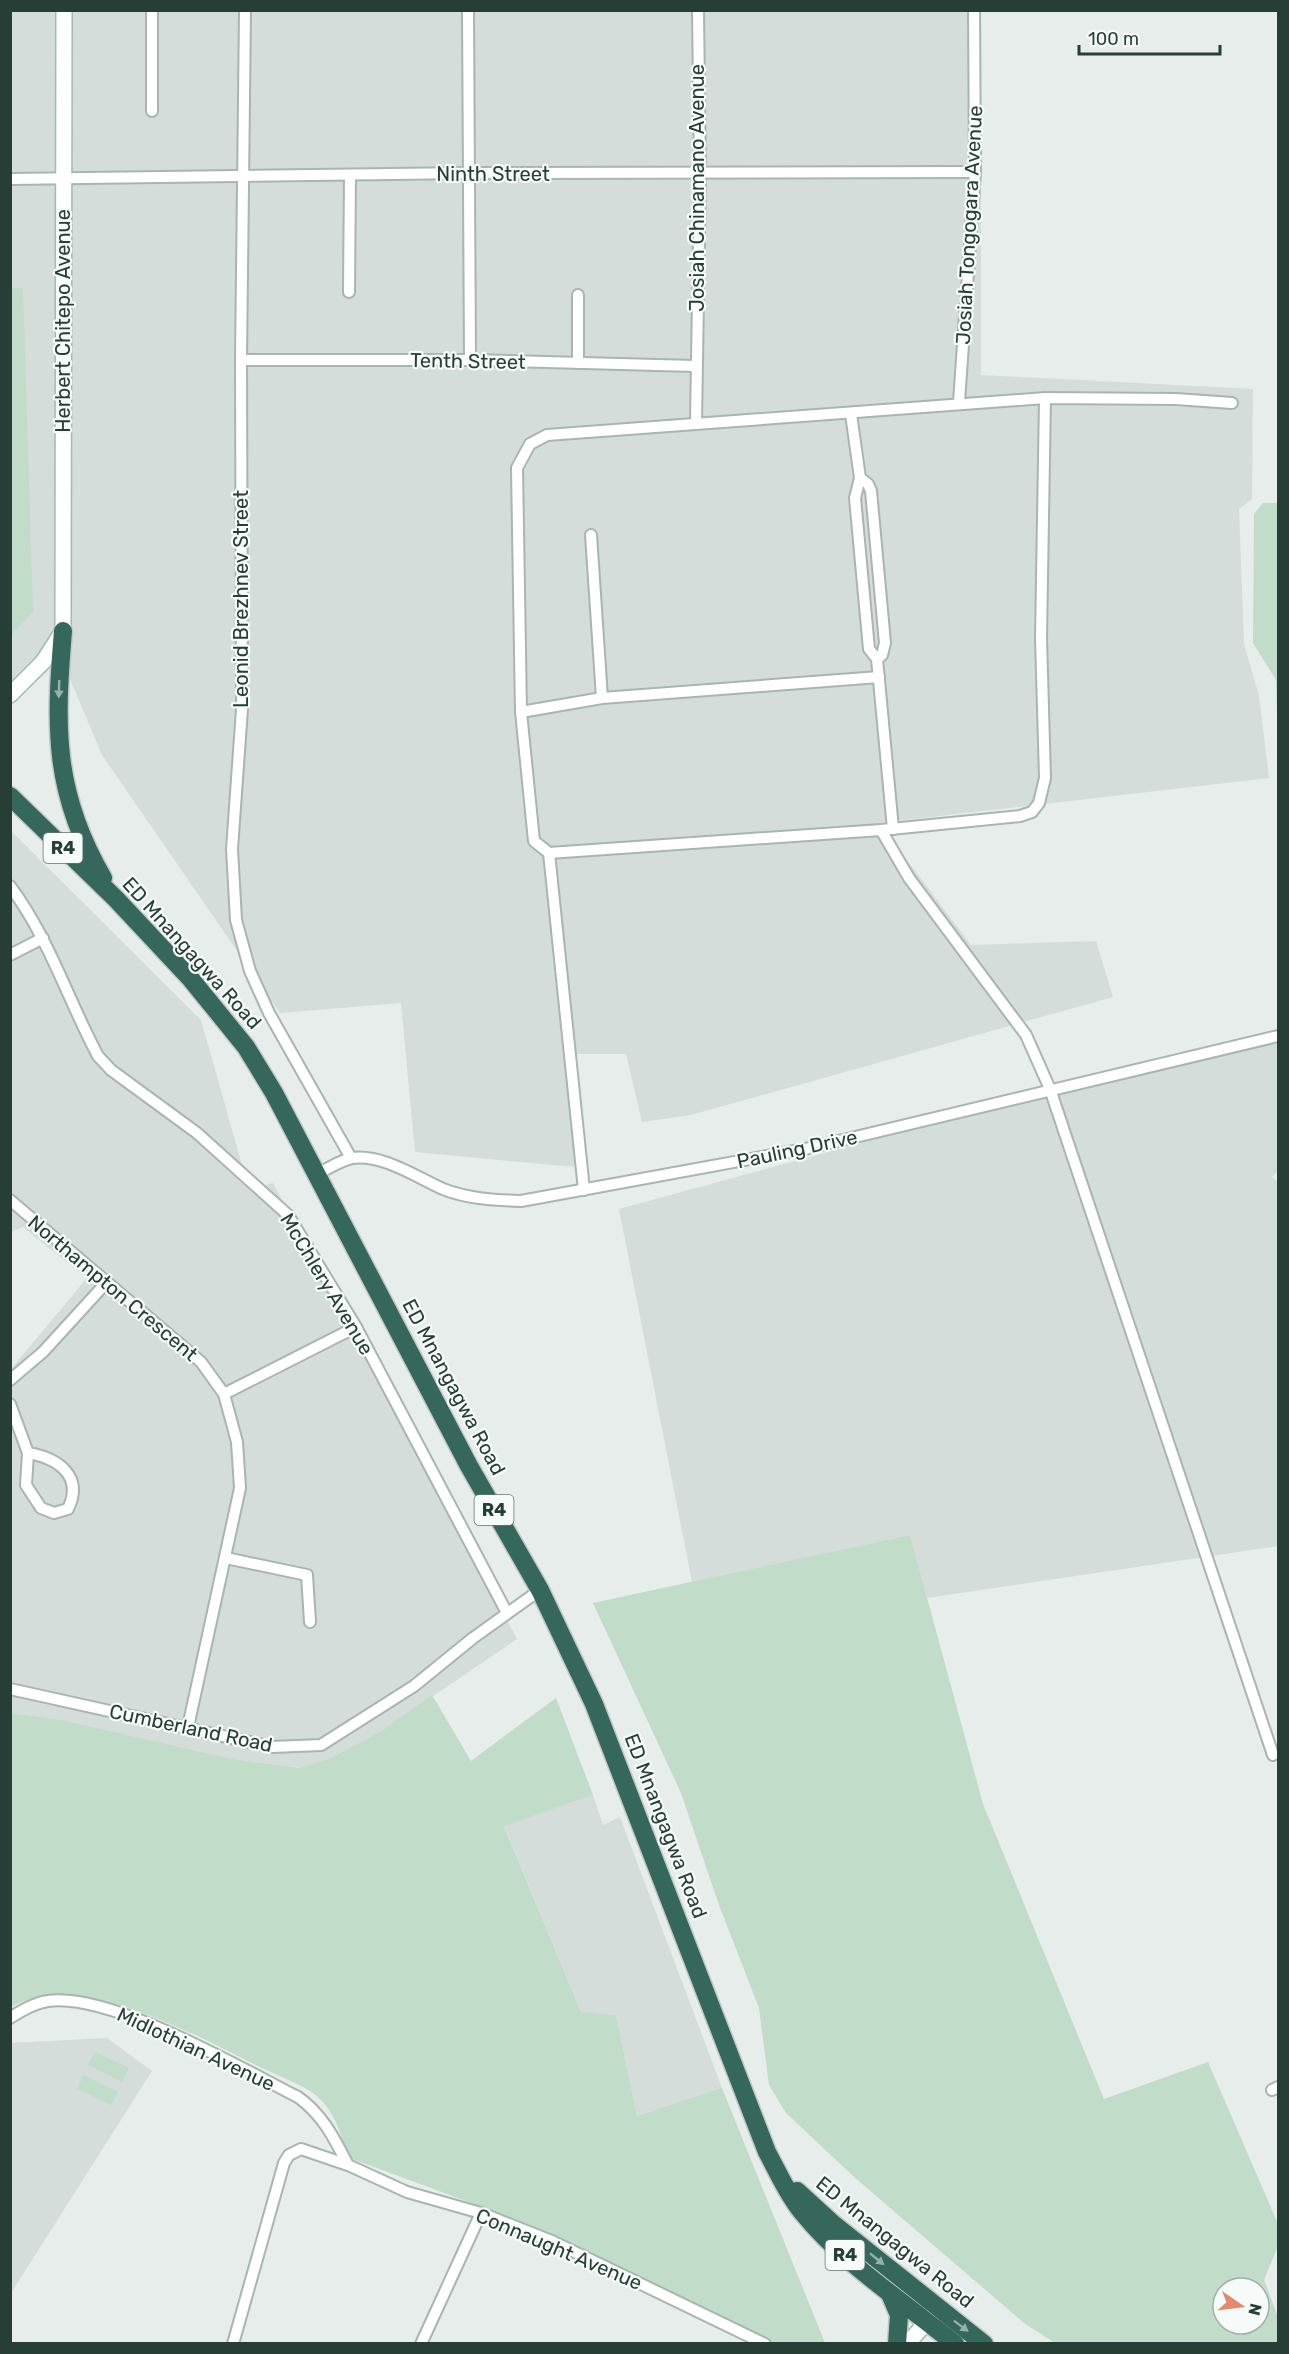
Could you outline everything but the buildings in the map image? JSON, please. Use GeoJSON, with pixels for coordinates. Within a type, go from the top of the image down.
{"type":"FeatureCollection","features":[{"type":"Feature","properties":{"kind":"highway"},"geometry":{"type":"LineString","coordinates":[[63,631],[58,691],[62,772],[68,803],[82,838],[116,899]]}},
{"type":"Feature","properties":{"kind":"highway","name":"ED Mnangagwa Road"},"geometry":{"type":"LineString","coordinates":[[10,796],[116,899],[190,978],[246,1047],[318,1173],[469,1466],[540,1590],[602,1724],[767,2152],[792,2198],[819,2230],[888,2289],[984,2343]]}},
{"type":"Feature","properties":{"kind":"highway","name":"ED Mnangagwa Road"},"geometry":{"type":"LineString","coordinates":[[778,2173],[933,2315],[955,2343]]}},
{"type":"Feature","properties":{"kind":"highway"},"geometry":{"type":"LineString","coordinates":[[888,2289],[899,2315],[897,2343]]}},
{"type":"Feature","properties":{"kind":"main road","name":"Herbert Chitepo Avenue"},"geometry":{"type":"LineString","coordinates":[[63,631],[64,10]]}},
{"type":"Feature","properties":{"kind":"main road"},"geometry":{"type":"LineString","coordinates":[[10,695],[43,662],[63,631]]}},
{"type":"Feature","properties":{"kind":"main road"},"geometry":{"type":"LineString","coordinates":[[907,2343],[933,2315]]}},
{"type":"Feature","properties":{"kind":"street"},"geometry":{"type":"LineString","coordinates":[[152,10],[152,111]]}},
{"type":"Feature","properties":{"kind":"street","name":"Leonid Brezhnev Street"},"geometry":{"type":"LineString","coordinates":[[245,10],[241,360],[242,709],[232,849],[236,921],[250,970],[269,1013],[351,1158]]}},
{"type":"Feature","properties":{"kind":"street"},"geometry":{"type":"LineString","coordinates":[[468,10],[470,360]]}},
{"type":"Feature","properties":{"kind":"street","name":"Josiah Chinamano Avenue"},"geometry":{"type":"LineString","coordinates":[[696,424],[695,366],[700,173],[698,10]]}},
{"type":"Feature","properties":{"kind":"street","name":"Josiah Tongogara Avenue"},"geometry":{"type":"LineString","coordinates":[[959,402],[975,172],[974,10]]}},
{"type":"Feature","properties":{"kind":"street","name":"Ninth Street"},"geometry":{"type":"LineString","coordinates":[[10,179],[468,173],[975,172]]}},
{"type":"Feature","properties":{"kind":"street"},"geometry":{"type":"LineString","coordinates":[[349,292],[350,175]]}},
{"type":"Feature","properties":{"kind":"street"},"geometry":{"type":"LineString","coordinates":[[578,295],[578,363]]}},
{"type":"Feature","properties":{"kind":"street","name":"Tenth Street"},"geometry":{"type":"LineString","coordinates":[[241,360],[470,360],[695,366]]}},
{"type":"Feature","properties":{"kind":"street"},"geometry":{"type":"LineString","coordinates":[[1045,398],[1041,638],[1045,778],[1039,803],[1032,812],[1020,816],[893,829],[549,853],[534,842],[521,712],[517,468],[530,444],[547,435],[851,414],[959,402],[1045,398],[1176,399],[1232,403]]}},
{"type":"Feature","properties":{"kind":"street"},"geometry":{"type":"LineString","coordinates":[[851,414],[860,478],[854,491],[869,649],[877,659],[893,829]]}},
{"type":"Feature","properties":{"kind":"street"},"geometry":{"type":"LineString","coordinates":[[860,478],[868,484],[871,491],[876,544],[885,642],[882,656],[877,659]]}},
{"type":"Feature","properties":{"kind":"street"},"geometry":{"type":"LineString","coordinates":[[591,535],[602,698]]}},
{"type":"Feature","properties":{"kind":"street"},"geometry":{"type":"LineString","coordinates":[[861,547],[876,544]]}},
{"type":"Feature","properties":{"kind":"street"},"geometry":{"type":"LineString","coordinates":[[521,712],[602,698],[879,677]]}},
{"type":"Feature","properties":{"kind":"street"},"geometry":{"type":"LineString","coordinates":[[881,830],[909,878],[1026,1035],[1050,1089],[1273,1755]]}},
{"type":"Feature","properties":{"kind":"street"},"geometry":{"type":"LineString","coordinates":[[549,853],[584,1190]]}},
{"type":"Feature","properties":{"kind":"street","name":"McChlery Avenue"},"geometry":{"type":"LineString","coordinates":[[10,886],[26,907],[43,938],[98,1056],[111,1070],[197,1133],[288,1215],[356,1327],[507,1613]]}},
{"type":"Feature","properties":{"kind":"street"},"geometry":{"type":"LineString","coordinates":[[10,955],[43,938]]}},
{"type":"Feature","properties":{"kind":"street","name":"Pauling Drive"},"geometry":{"type":"LineString","coordinates":[[351,1158],[376,1161],[411,1172],[445,1189],[484,1199],[521,1201],[805,1149],[1278,1036]]}},
{"type":"Feature","properties":{"kind":"street"},"geometry":{"type":"LineString","coordinates":[[318,1173],[351,1158]]}},
{"type":"Feature","properties":{"kind":"street","name":"Northampton Crescent"},"geometry":{"type":"LineString","coordinates":[[10,1200],[201,1362],[224,1394],[237,1442],[240,1488],[188,1727]]}},
{"type":"Feature","properties":{"kind":"street"},"geometry":{"type":"LineString","coordinates":[[10,1380],[43,1352],[106,1283]]}},
{"type":"Feature","properties":{"kind":"street"},"geometry":{"type":"LineString","coordinates":[[224,1394],[356,1327]]}},
{"type":"Feature","properties":{"kind":"street"},"geometry":{"type":"LineString","coordinates":[[10,1404],[28,1453],[26,1485],[41,1508],[54,1513],[68,1509],[74,1497],[73,1482],[68,1473],[56,1462],[28,1453]]}},
{"type":"Feature","properties":{"kind":"street"},"geometry":{"type":"LineString","coordinates":[[226,1558],[307,1575],[310,1623]]}},
{"type":"Feature","properties":{"kind":"street","name":"Cumberland Road"},"geometry":{"type":"LineString","coordinates":[[10,1689],[272,1747],[321,1745],[414,1686],[540,1590]]}},
{"type":"Feature","properties":{"kind":"street","name":"Midlothian Avenue"},"geometry":{"type":"LineString","coordinates":[[10,2018],[33,2005],[49,2001],[63,2001],[108,2009],[158,2028],[305,2102],[326,2123],[348,2165]]}},
{"type":"Feature","properties":{"kind":"street","name":"Connaught Avenue"},"geometry":{"type":"LineString","coordinates":[[232,2343],[284,2163],[295,2151],[308,2150],[348,2165],[407,2193],[481,2212],[554,2242],[765,2343]]}},
{"type":"Feature","properties":{"kind":"street"},"geometry":{"type":"LineString","coordinates":[[421,2343],[481,2212]]}},
{"type":"Feature","properties":{"kind":"shaded area"},"geometry":{"type":"Polygon","coordinates":[[[11,11],[981,11],[981,375],[1253,389],[1252,499],[1239,509],[1244,644],[1259,696],[1269,778],[879,823],[971,945],[1096,941],[1113,997],[691,1115],[642,1122],[626,1054],[571,1054],[574,1167],[415,1152],[401,1003],[280,1013],[102,755],[62,660],[11,701],[11,11]]]}},
{"type":"Feature","properties":{"kind":"shaded area"},"geometry":{"type":"Polygon","coordinates":[[[10,830],[201,1020],[249,1190],[273,1183],[517,1639],[383,1730],[331,1758],[301,1768],[233,1759],[62,1720],[11,1713],[11,1369],[87,1278],[23,1227],[11,1232],[10,830]]]}},
{"type":"Feature","properties":{"kind":"shaded area"},"geometry":{"type":"Polygon","coordinates":[[[1278,1029],[1278,1171],[1272,1177],[1278,1182],[1278,1546],[927,1598],[910,1535],[692,1582],[619,1209],[1278,1029]]]}},
{"type":"Feature","properties":{"kind":"shaded area"},"geometry":{"type":"Polygon","coordinates":[[[593,1795],[603,1825],[620,1817],[722,2088],[637,2116],[616,2015],[581,2012],[504,1825],[593,1795]]]}},
{"type":"Feature","properties":{"kind":"shaded area"},"geometry":{"type":"Polygon","coordinates":[[[107,2038],[152,2071],[11,2293],[11,2043],[107,2038]]]}},
{"type":"Feature","properties":{"kind":"green space"},"geometry":{"type":"Polygon","coordinates":[[[11,288],[23,288],[33,612],[11,635],[11,288]]]}},
{"type":"Feature","properties":{"kind":"green space"},"geometry":{"type":"Polygon","coordinates":[[[1263,503],[1278,503],[1278,752],[1276,680],[1253,643],[1254,514],[1263,503]]]}},
{"type":"Feature","properties":{"kind":"green space"},"geometry":{"type":"Polygon","coordinates":[[[910,1535],[983,1804],[1104,2099],[1208,2062],[1278,2224],[1278,2246],[1266,2276],[1211,2276],[1211,2336],[1271,2336],[1271,2298],[1278,2317],[1278,2343],[1055,2343],[1024,2323],[853,2176],[786,2113],[769,2085],[759,2008],[719,1905],[681,1793],[593,1603],[910,1535]]]}},
{"type":"Feature","properties":{"kind":"green space"},"geometry":{"type":"Polygon","coordinates":[[[432,1695],[471,1761],[556,1698],[593,1795],[504,1826],[581,2012],[616,2015],[637,2116],[722,2088],[825,2343],[763,2343],[605,2265],[466,2201],[347,2157],[334,2117],[318,2097],[297,2084],[168,2023],[101,2000],[69,1996],[38,1997],[11,2007],[11,1713],[62,1720],[233,1759],[300,1768],[331,1758],[383,1730],[432,1695]]]}},
{"type":"Feature","properties":{"kind":"green space"},"geometry":{"type":"Polygon","coordinates":[[[95,2052],[129,2068],[122,2082],[88,2065],[95,2052]]]}},
{"type":"Feature","properties":{"kind":"green space"},"geometry":{"type":"Polygon","coordinates":[[[84,2075],[118,2092],[111,2105],[77,2088],[84,2075]]]}}]}
